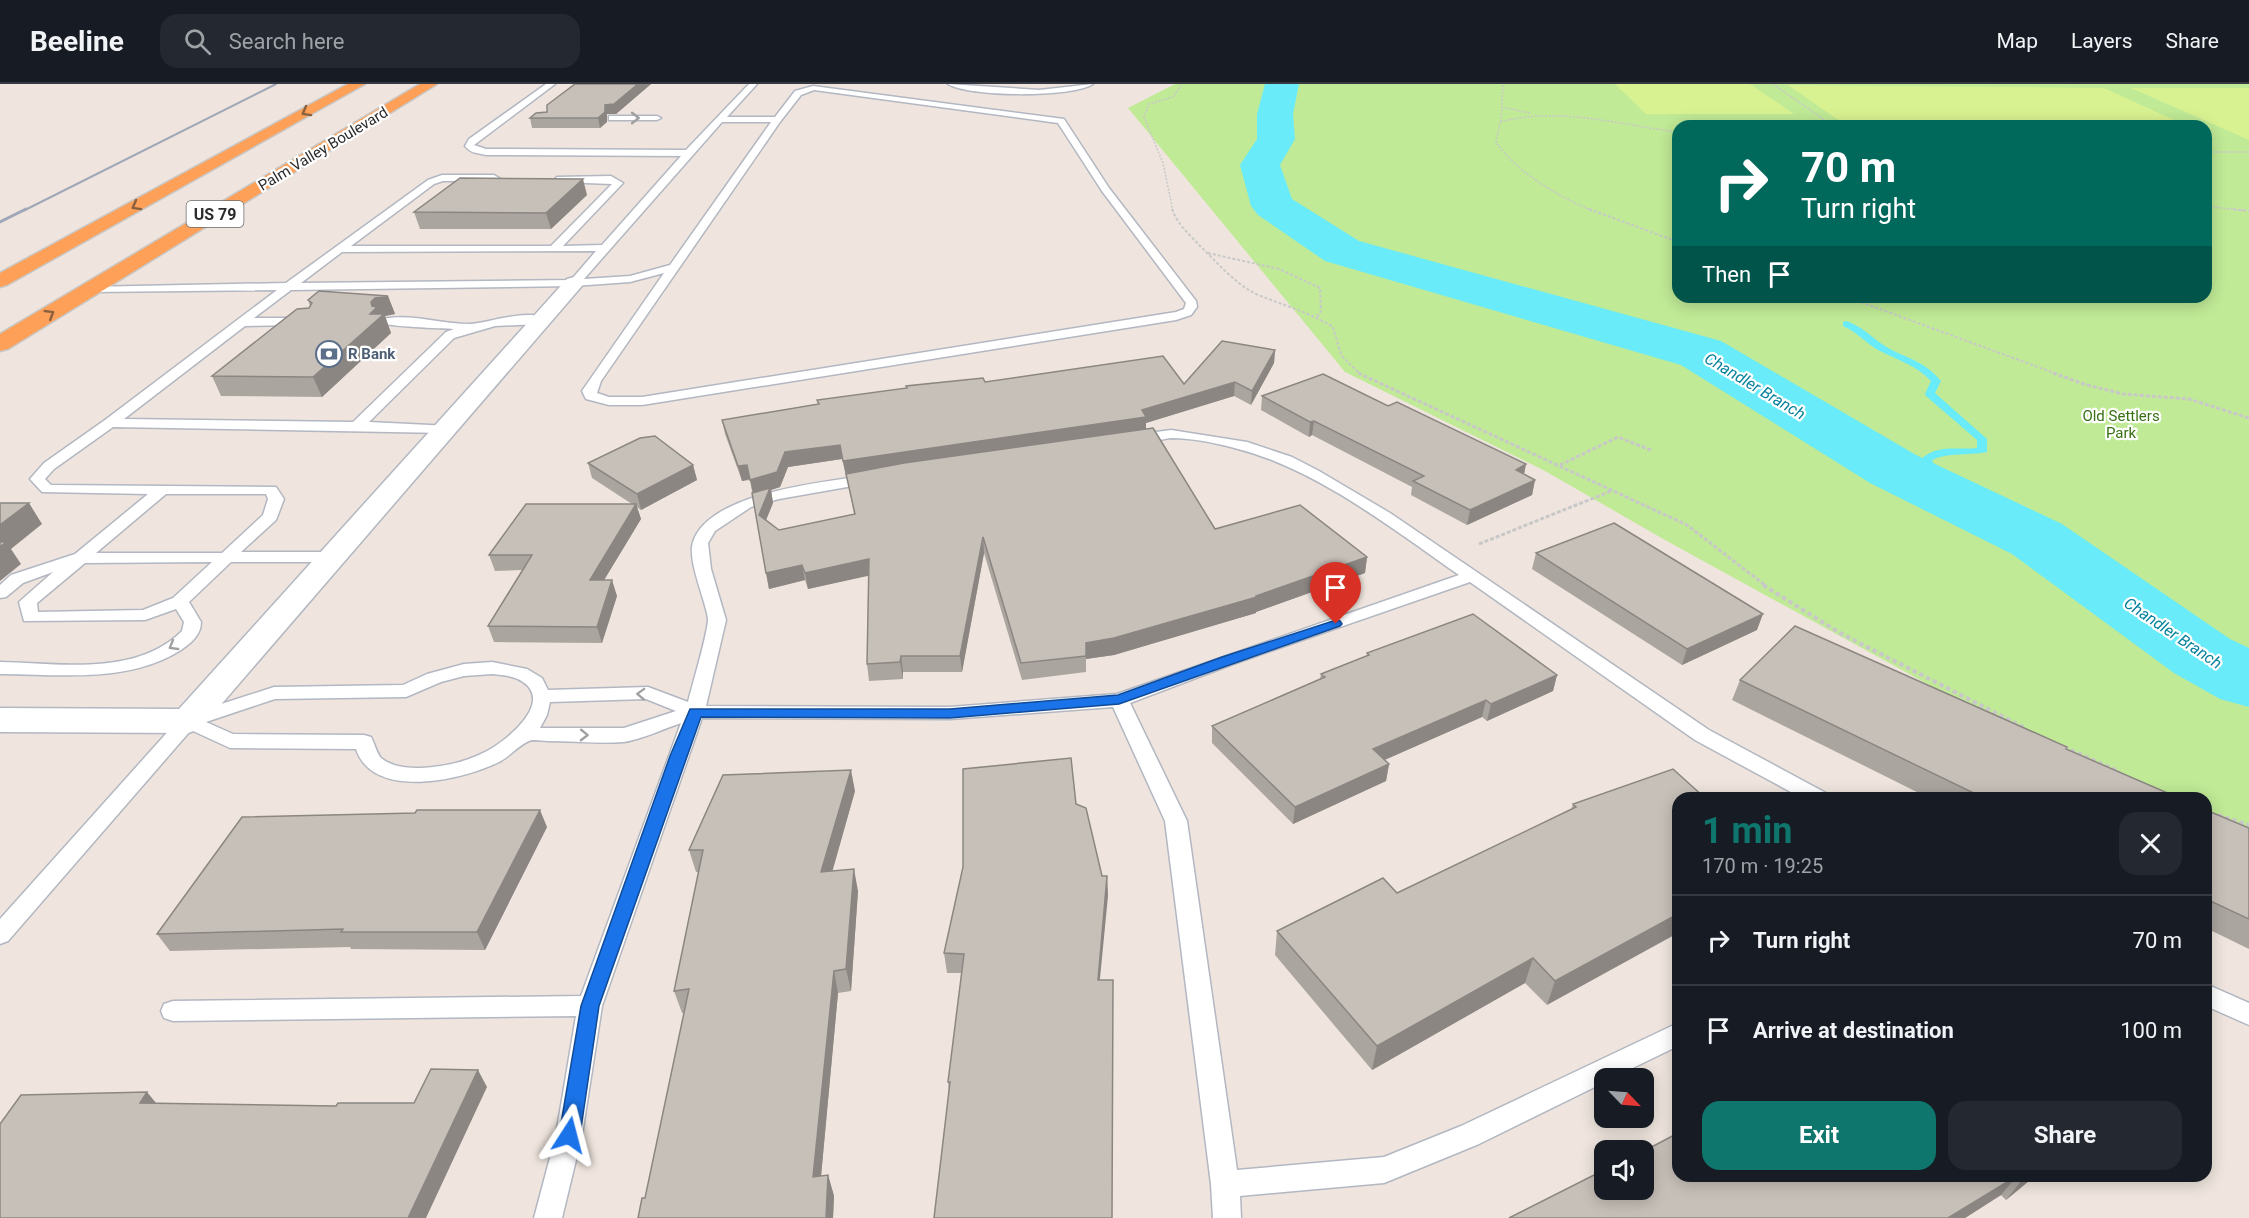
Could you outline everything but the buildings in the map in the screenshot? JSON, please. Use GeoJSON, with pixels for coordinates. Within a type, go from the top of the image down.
{"type":"FeatureCollection","features":[{"type":"Feature","properties":{"kind":"highway","name":"US 79"},"geometry":{"type":"LineString","coordinates":[[0,281],[358,84]]}},
{"type":"Feature","properties":{"kind":"highway","name":"Palm Valley Boulevard"},"geometry":{"type":"LineString","coordinates":[[0,344],[430,84]]}},
{"type":"Feature","properties":{"kind":"street"},"geometry":{"type":"LineString","coordinates":[[0,720],[188,721],[574,283]]}},
{"type":"Feature","properties":{"kind":"lane"},"geometry":{"type":"LineString","coordinates":[[551,84],[472,141],[469,146],[474,150],[486,152],[688,153]]}},
{"type":"Feature","properties":{"kind":"lane"},"geometry":{"type":"LineString","coordinates":[[574,283],[688,153],[753,84]]}},
{"type":"Feature","properties":{"kind":"lane"},"geometry":{"type":"LineString","coordinates":[[952,84],[1044,92],[1089,84]]}},
{"type":"Feature","properties":{"kind":"lane"},"geometry":{"type":"LineString","coordinates":[[813,88],[968,104],[1061,122],[1105,189],[1192,303],[1188,313],[642,401],[609,401],[591,396],[589,391],[594,381],[671,268],[777,120],[798,93],[813,88]]}},
{"type":"Feature","properties":{"kind":"lane"},"geometry":{"type":"LineString","coordinates":[[980,95],[987,88]]}},
{"type":"Feature","properties":{"kind":"lane"},"geometry":{"type":"LineString","coordinates":[[612,118],[657,118]]}},
{"type":"Feature","properties":{"kind":"lane"},"geometry":{"type":"LineString","coordinates":[[502,119],[523,119]]}},
{"type":"Feature","properties":{"kind":"lane"},"geometry":{"type":"LineString","coordinates":[[720,119],[777,120]]}},
{"type":"Feature","properties":{"kind":"lane"},"geometry":{"type":"LineString","coordinates":[[163,489],[28,602],[30,617],[145,615],[179,602],[270,517],[276,499],[271,490],[163,489],[47,489],[37,479],[49,466],[110,423],[288,287],[434,180],[510,178]]}},
{"type":"Feature","properties":{"kind":"lane"},"geometry":{"type":"LineString","coordinates":[[543,178],[611,179],[618,183],[554,249]]}},
{"type":"Feature","properties":{"kind":"lane"},"geometry":{"type":"LineString","coordinates":[[340,249],[604,248]]}},
{"type":"Feature","properties":{"kind":"lane"},"geometry":{"type":"LineString","coordinates":[[91,289],[574,283],[630,279],[671,268]]}},
{"type":"Feature","properties":{"kind":"lane"},"geometry":{"type":"LineString","coordinates":[[247,318],[310,318]]}},
{"type":"Feature","properties":{"kind":"lane"},"geometry":{"type":"LineString","coordinates":[[390,319],[470,327]]}},
{"type":"Feature","properties":{"kind":"lane"},"geometry":{"type":"LineString","coordinates":[[357,426],[450,335],[497,320],[541,320]]}},
{"type":"Feature","properties":{"kind":"lane"},"geometry":{"type":"LineString","coordinates":[[110,423],[445,429]]}},
{"type":"Feature","properties":{"kind":"lane"},"geometry":{"type":"LineString","coordinates":[[1114,442],[1171,434],[1242,445],[1287,460],[1385,516],[1702,735],[1808,792]]}},
{"type":"Feature","properties":{"kind":"lane"},"geometry":{"type":"LineString","coordinates":[[548,1218],[569,1135],[590,1006],[695,712],[717,620],[703,569],[700,543],[709,528],[746,504],[777,495],[882,476]]}},
{"type":"Feature","properties":{"kind":"lane"},"geometry":{"type":"LineString","coordinates":[[0,593],[17,579],[80,558],[332,557]]}},
{"type":"Feature","properties":{"kind":"lane"},"geometry":{"type":"LineString","coordinates":[[525,734],[625,735],[695,712],[950,713],[1119,700],[1227,660],[1472,576]]}},
{"type":"Feature","properties":{"kind":"lane"},"geometry":{"type":"LineString","coordinates":[[0,668],[113,668],[144,661],[177,645],[190,634],[193,624],[187,610],[179,602]]}},
{"type":"Feature","properties":{"kind":"lane"},"geometry":{"type":"LineString","coordinates":[[0,935],[188,721],[274,693],[406,691],[434,678],[482,668],[516,672],[534,681],[542,696],[539,716],[525,734],[495,756],[459,770],[423,776],[392,772],[371,760],[364,742],[230,741],[188,721]]}},
{"type":"Feature","properties":{"kind":"lane"},"geometry":{"type":"LineString","coordinates":[[542,696],[648,693],[695,712]]}},
{"type":"Feature","properties":{"kind":"lane"},"geometry":{"type":"LineString","coordinates":[[1119,700],[1176,821],[1225,1184],[1227,1218]]}},
{"type":"Feature","properties":{"kind":"lane"},"geometry":{"type":"LineString","coordinates":[[2212,997],[2249,1015]]}},
{"type":"Feature","properties":{"kind":"lane"},"geometry":{"type":"LineString","coordinates":[[172,1011],[590,1006]]}},
{"type":"Feature","properties":{"kind":"lane"},"geometry":{"type":"LineString","coordinates":[[1225,1184],[1384,1170],[1470,1135],[1672,1037]]}},
{"type":"Feature","properties":{"kind":"path"},"geometry":{"type":"LineString","coordinates":[[1182,84],[1173,97],[1149,104],[1144,117],[1163,163],[1169,201],[1175,217],[1233,279],[1255,293],[1317,317],[1333,327],[1341,355],[1358,373],[1687,525],[1751,577],[1848,638],[2028,730]]}},
{"type":"Feature","properties":{"kind":"path"},"geometry":{"type":"LineString","coordinates":[[1503,84],[1496,142],[1501,151],[1540,184],[1576,202],[1672,240]]}},
{"type":"Feature","properties":{"kind":"path"},"geometry":{"type":"LineString","coordinates":[[1773,84],[1824,120]]}},
{"type":"Feature","properties":{"kind":"path"},"geometry":{"type":"LineString","coordinates":[[1501,106],[1538,115],[1672,131]]}},
{"type":"Feature","properties":{"kind":"path"},"geometry":{"type":"LineString","coordinates":[[1500,122],[1538,115]]}},
{"type":"Feature","properties":{"kind":"path"},"geometry":{"type":"LineString","coordinates":[[2212,152],[2249,152]]}},
{"type":"Feature","properties":{"kind":"path"},"geometry":{"type":"LineString","coordinates":[[2212,207],[2249,212]]}},
{"type":"Feature","properties":{"kind":"path"},"geometry":{"type":"LineString","coordinates":[[1208,253],[1256,261],[1294,272],[1320,288],[1321,311],[1317,317]]}},
{"type":"Feature","properties":{"kind":"path"},"geometry":{"type":"LineString","coordinates":[[1863,303],[2087,385],[2123,394],[2189,399],[2249,418]]}},
{"type":"Feature","properties":{"kind":"path"},"geometry":{"type":"LineString","coordinates":[[1560,465],[1618,437],[1653,451]]}},
{"type":"Feature","properties":{"kind":"path"},"geometry":{"type":"LineString","coordinates":[[1444,557],[1612,491]]}},
{"type":"Feature","properties":{"kind":"path"},"geometry":{"type":"LineString","coordinates":[[2060,744],[2123,774]]}},
{"type":"Feature","properties":{"kind":"path"},"geometry":{"type":"LineString","coordinates":[[2212,812],[2249,825]]}},
{"type":"Feature","properties":{"kind":"green space","name":"Old Settlers Park"},"geometry":{"type":"Polygon","coordinates":[[[1175,84],[2249,84],[2249,833],[2212,822],[2212,792],[2124,792],[1665,540],[1545,471],[1345,372],[1128,108],[1175,84]]]}},
{"type":"Feature","properties":{"kind":"green space"},"geometry":{"type":"Polygon","coordinates":[[[1615,84],[1750,84],[1794,114],[1646,114],[1615,84]]]}},
{"type":"Feature","properties":{"kind":"green space"},"geometry":{"type":"Polygon","coordinates":[[[1788,85],[2104,88],[2174,120],[1838,120],[1788,85]]]}},
{"type":"Feature","properties":{"kind":"green space"},"geometry":{"type":"Polygon","coordinates":[[[2131,88],[2249,88],[2249,140],[2212,124],[2212,120],[2204,120],[2131,88]]]}},
{"type":"Feature","properties":{"kind":"waterway","name":"Chandler Branch"},"geometry":{"type":"LineString","coordinates":[[1282,84],[1275,114],[1276,139],[1260,165],[1273,206],[1342,251],[1701,353],[1893,469],[2037,539],[2202,656],[2249,681]]}},
{"type":"Feature","properties":{"kind":"waterway"},"geometry":{"type":"LineString","coordinates":[[1846,324],[1856,328],[1880,347],[1923,367],[1936,381],[1930,394],[1982,439],[1983,450],[1962,453],[1941,451],[1926,459],[1940,492]]}},
{"type":"Feature","properties":{"kind":"railway"},"geometry":{"type":"LineString","coordinates":[[23,211],[276,84]]}},
{"type":"Feature","properties":{"kind":"railway"},"geometry":{"type":"LineString","coordinates":[[0,222],[26,209]]}},
{"type":"Feature","properties":{"kind":"place","name":"R Bank"},"geometry":{"type":"Point","coordinates":[329,354]}},
{"type":"Feature","properties":{"kind":"route"},"geometry":{"type":"LineString","coordinates":[[569,1135],[590,1006],[695,712],[950,713],[1119,700],[1227,660],[1336,624]]}}]}
